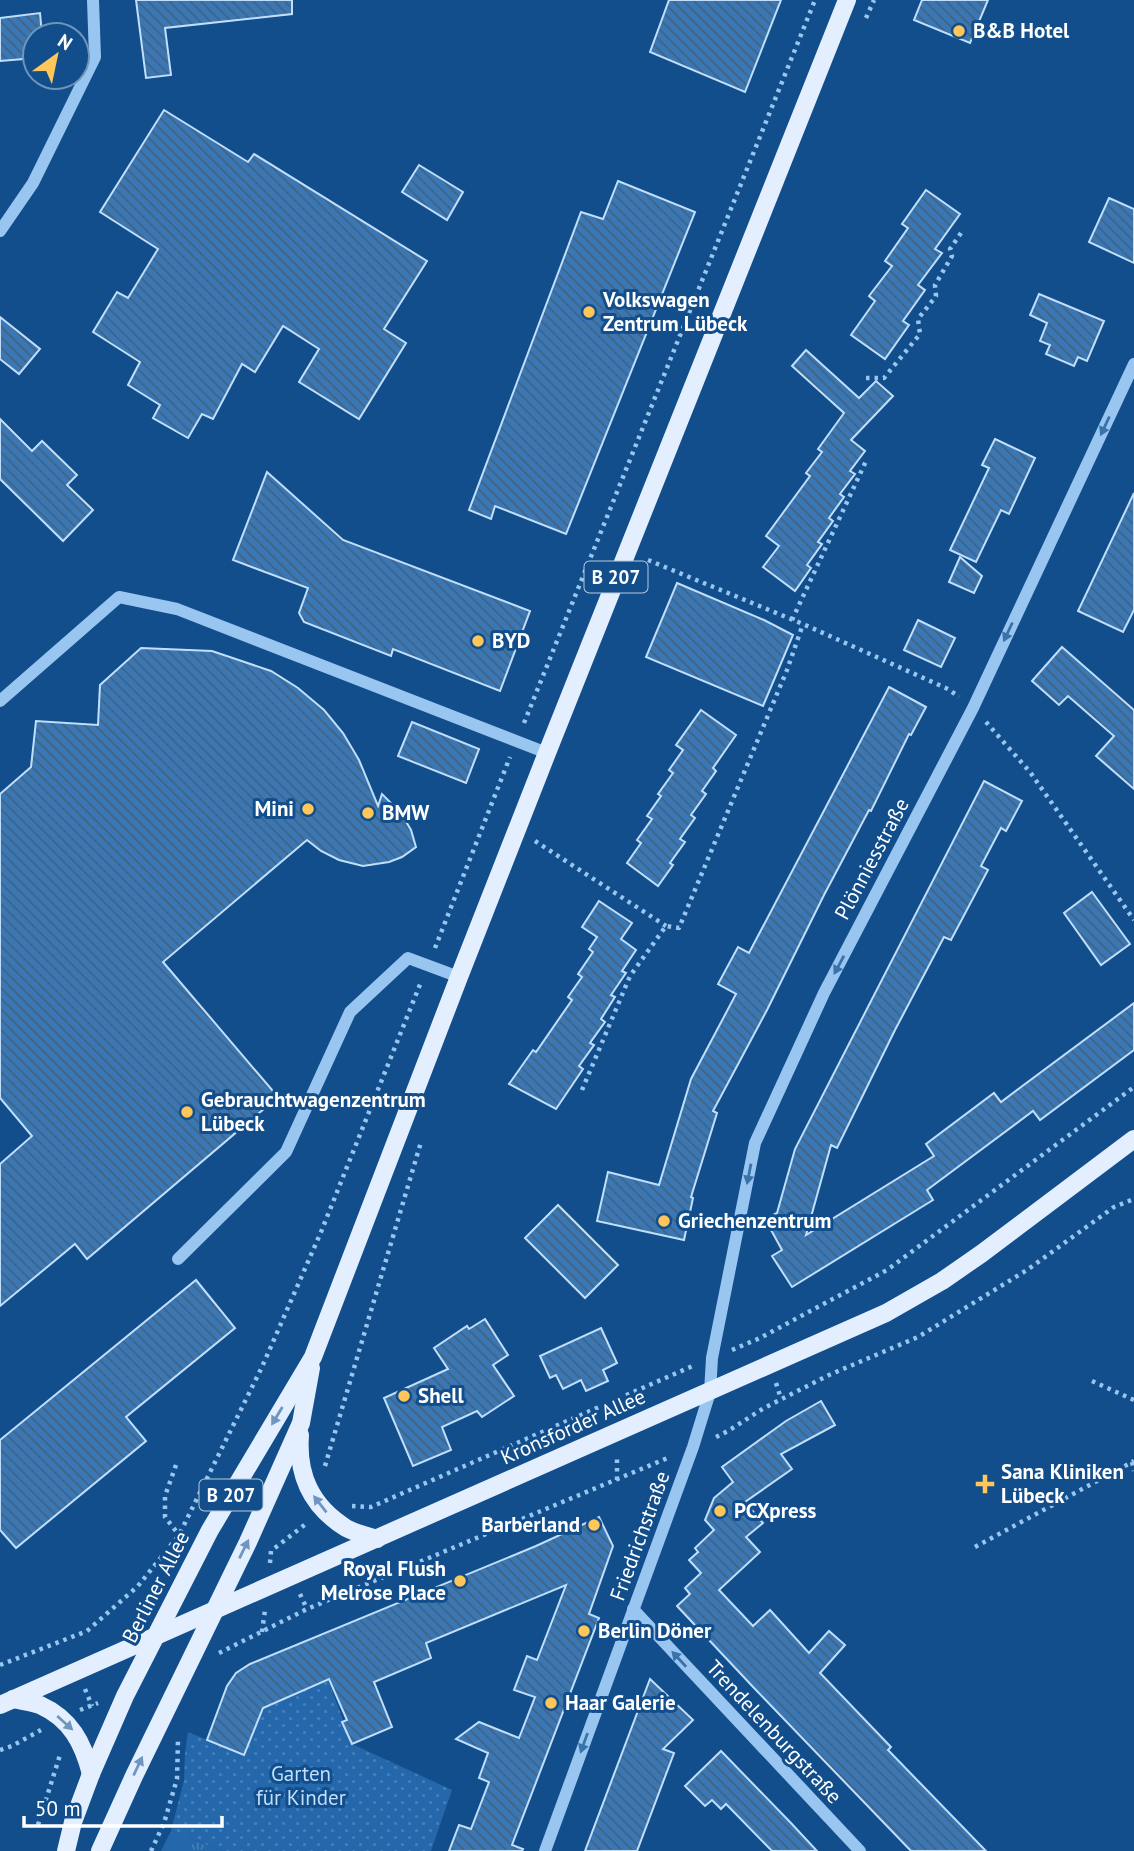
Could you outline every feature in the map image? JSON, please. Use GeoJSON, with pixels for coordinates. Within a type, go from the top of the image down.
{"type":"FeatureCollection","features":[{"type":"Feature","properties":{"kind":"main road","name":"B 207"},"geometry":{"type":"LineString","coordinates":[[100,1851],[302,1423],[313,1357],[458,977],[846,0]]}},
{"type":"Feature","properties":{"kind":"main road","name":"Kronsforder Allee"},"geometry":{"type":"LineString","coordinates":[[6,1702],[886,1314],[942,1281],[1034,1216],[1134,1139]]}},
{"type":"Feature","properties":{"kind":"main road","name":"Berliner Allee"},"geometry":{"type":"LineString","coordinates":[[66,1851],[91,1774],[125,1696],[210,1530],[313,1357]]}},
{"type":"Feature","properties":{"kind":"main road"},"geometry":{"type":"LineString","coordinates":[[302,1423],[299,1454],[306,1485],[324,1511],[348,1530],[377,1539]]}},
{"type":"Feature","properties":{"kind":"main road"},"geometry":{"type":"LineString","coordinates":[[6,1702],[39,1705],[62,1718],[73,1730],[85,1751],[91,1774]]}},
{"type":"Feature","properties":{"kind":"street"},"geometry":{"type":"LineString","coordinates":[[0,231],[33,183],[95,57],[93,0]]}},
{"type":"Feature","properties":{"kind":"street","name":"Plönniesstraße"},"geometry":{"type":"LineString","coordinates":[[710,1392],[712,1358],[755,1143],[824,993],[973,708],[1134,364]]}},
{"type":"Feature","properties":{"kind":"street"},"geometry":{"type":"LineString","coordinates":[[0,701],[119,597],[177,609],[547,752]]}},
{"type":"Feature","properties":{"kind":"street"},"geometry":{"type":"LineString","coordinates":[[178,1259],[286,1152],[349,1012],[408,958],[458,977]]}},
{"type":"Feature","properties":{"kind":"street","name":"Friedrichstraße"},"geometry":{"type":"LineString","coordinates":[[545,1851],[693,1447],[710,1392]]}},
{"type":"Feature","properties":{"kind":"street","name":"Trendelenburgstraße"},"geometry":{"type":"LineString","coordinates":[[633,1609],[860,1851]]}},
{"type":"Feature","properties":{"kind":"path"},"geometry":{"type":"LineString","coordinates":[[0,1665],[87,1631],[138,1586],[179,1535],[262,1367],[321,1232],[815,0]]}},
{"type":"Feature","properties":{"kind":"path"},"geometry":{"type":"LineString","coordinates":[[863,25],[874,0]]}},
{"type":"Feature","properties":{"kind":"path"},"geometry":{"type":"LineString","coordinates":[[866,378],[884,378],[920,334],[918,319],[936,296],[935,285],[952,256],[950,249],[961,233]]}},
{"type":"Feature","properties":{"kind":"path"},"geometry":{"type":"LineString","coordinates":[[792,620],[867,459]]}},
{"type":"Feature","properties":{"kind":"path"},"geometry":{"type":"LineString","coordinates":[[644,572],[648,560],[803,624],[948,690],[973,708],[1030,772],[1134,920]]}},
{"type":"Feature","properties":{"kind":"path"},"geometry":{"type":"LineString","coordinates":[[517,829],[666,926],[679,928],[787,670],[803,624]]}},
{"type":"Feature","properties":{"kind":"path"},"geometry":{"type":"LineString","coordinates":[[534,841],[540,829]]}},
{"type":"Feature","properties":{"kind":"path"},"geometry":{"type":"LineString","coordinates":[[582,1090],[630,976],[666,926]]}},
{"type":"Feature","properties":{"kind":"path"},"geometry":{"type":"LineString","coordinates":[[351,1506],[371,1507],[760,1338],[887,1270],[1134,1087]]}},
{"type":"Feature","properties":{"kind":"path"},"geometry":{"type":"LineString","coordinates":[[325,1468],[425,1130]]}},
{"type":"Feature","properties":{"kind":"path"},"geometry":{"type":"LineString","coordinates":[[227,1650],[307,1609],[693,1447],[728,1431],[764,1408],[817,1381],[918,1337],[1027,1269],[1114,1207],[1134,1199]]}},
{"type":"Feature","properties":{"kind":"path"},"geometry":{"type":"LineString","coordinates":[[1092,1381],[1134,1400]]}},
{"type":"Feature","properties":{"kind":"path"},"geometry":{"type":"LineString","coordinates":[[975,1547],[1133,1462],[1134,1471]]}},
{"type":"Feature","properties":{"kind":"path"},"geometry":{"type":"LineString","coordinates":[[176,1465],[165,1496],[165,1517],[179,1535]]}},
{"type":"Feature","properties":{"kind":"path"},"geometry":{"type":"LineString","coordinates":[[34,1734],[43,1735]]}},
{"type":"Feature","properties":{"kind":"path"},"geometry":{"type":"LineString","coordinates":[[38,1825],[61,1756],[60,1745]]}},
{"type":"Feature","properties":{"kind":"path"},"geometry":{"type":"LineString","coordinates":[[151,1851],[164,1823],[177,1779],[177,1750]]}},
{"type":"Feature","properties":{"kind":"green space","name":"Garten für Kinder"},"geometry":{"type":"Polygon","coordinates":[[[328,1680],[352,1744],[452,1790],[431,1851],[223,1851],[171,1831],[184,1780],[188,1732],[244,1755],[263,1708],[328,1680]]]}},
{"type":"Feature","properties":{"kind":"green space"},"geometry":{"type":"Polygon","coordinates":[[[171,1831],[223,1851],[161,1851],[171,1831]]]}},
{"type":"Feature","properties":{"kind":"building"},"geometry":{"type":"Polygon","coordinates":[[[136,0],[292,0],[292,14],[165,28],[171,75],[146,78],[136,0]]]}},
{"type":"Feature","properties":{"kind":"building"},"geometry":{"type":"Polygon","coordinates":[[[669,0],[781,0],[745,92],[650,52],[669,0]]]}},
{"type":"Feature","properties":{"kind":"building","name":"B&B Hotel"},"geometry":{"type":"Polygon","coordinates":[[[922,0],[988,0],[970,43],[914,20],[922,0]]]}},
{"type":"Feature","properties":{"kind":"building"},"geometry":{"type":"Polygon","coordinates":[[[40,13],[41,21],[21,21],[21,59],[0,61],[0,18],[40,13]]]}},
{"type":"Feature","properties":{"kind":"building"},"geometry":{"type":"Polygon","coordinates":[[[164,110],[248,162],[254,154],[427,261],[384,329],[406,343],[359,419],[299,382],[319,349],[283,326],[255,372],[242,364],[213,419],[202,414],[188,438],[153,418],[160,405],[128,385],[140,362],[93,332],[117,292],[128,298],[158,249],[100,212],[164,110]]]}},
{"type":"Feature","properties":{"kind":"building"},"geometry":{"type":"Polygon","coordinates":[[[419,165],[463,192],[447,220],[402,192],[419,165]]]}},
{"type":"Feature","properties":{"kind":"building"},"geometry":{"type":"Polygon","coordinates":[[[618,181],[695,212],[566,534],[495,506],[491,519],[469,510],[581,212],[603,219],[618,181]]]}},
{"type":"Feature","properties":{"kind":"building"},"geometry":{"type":"Polygon","coordinates":[[[926,190],[960,214],[935,249],[942,253],[918,285],[925,290],[903,321],[909,325],[885,359],[851,335],[875,301],[869,296],[892,266],[885,261],[908,228],[902,224],[926,190]]]}},
{"type":"Feature","properties":{"kind":"building"},"geometry":{"type":"Polygon","coordinates":[[[1109,198],[1134,209],[1134,263],[1089,242],[1109,198]]]}},
{"type":"Feature","properties":{"kind":"building"},"geometry":{"type":"Polygon","coordinates":[[[1039,294],[1104,321],[1087,361],[1078,357],[1074,366],[1046,354],[1050,345],[1040,341],[1047,323],[1030,315],[1039,294]]]}},
{"type":"Feature","properties":{"kind":"building"},"geometry":{"type":"Polygon","coordinates":[[[0,317],[40,349],[19,374],[0,359],[0,317]]]}},
{"type":"Feature","properties":{"kind":"building"},"geometry":{"type":"Polygon","coordinates":[[[806,350],[859,398],[876,381],[893,396],[851,440],[865,451],[850,471],[855,474],[840,494],[844,497],[829,518],[833,521],[818,542],[822,544],[807,565],[811,568],[795,591],[763,567],[779,546],[766,536],[810,476],[806,473],[822,452],[818,449],[844,413],[792,366],[806,350]]]}},
{"type":"Feature","properties":{"kind":"building"},"geometry":{"type":"Polygon","coordinates":[[[0,419],[32,451],[42,441],[77,475],[67,485],[93,510],[63,541],[0,479],[0,419]]]}},
{"type":"Feature","properties":{"kind":"building"},"geometry":{"type":"Polygon","coordinates":[[[995,439],[1035,458],[1009,514],[1001,510],[976,562],[950,550],[989,468],[982,465],[995,439]]]}},
{"type":"Feature","properties":{"kind":"building"},"geometry":{"type":"Polygon","coordinates":[[[267,472],[343,540],[530,611],[500,691],[393,649],[391,656],[304,622],[299,613],[308,588],[233,560],[267,472]]]}},
{"type":"Feature","properties":{"kind":"building"},"geometry":{"type":"Polygon","coordinates":[[[1134,493],[1134,610],[1123,632],[1078,611],[1134,493]]]}},
{"type":"Feature","properties":{"kind":"building"},"geometry":{"type":"Polygon","coordinates":[[[960,557],[982,576],[974,593],[949,582],[960,557]]]}},
{"type":"Feature","properties":{"kind":"building"},"geometry":{"type":"Polygon","coordinates":[[[677,583],[793,635],[763,706],[646,657],[677,583]]]}},
{"type":"Feature","properties":{"kind":"building"},"geometry":{"type":"Polygon","coordinates":[[[918,620],[955,638],[941,667],[904,650],[918,620]]]}},
{"type":"Feature","properties":{"kind":"building"},"geometry":{"type":"Polygon","coordinates":[[[1062,647],[1134,710],[1134,789],[1096,756],[1114,736],[1068,696],[1059,705],[1032,681],[1062,647]]]}},
{"type":"Feature","properties":{"kind":"building"},"geometry":{"type":"Polygon","coordinates":[[[141,648],[212,651],[271,671],[298,688],[324,710],[343,733],[359,760],[378,806],[382,794],[401,813],[411,830],[416,847],[389,862],[363,866],[339,860],[307,840],[163,962],[278,1097],[87,1259],[75,1244],[0,1306],[0,1164],[32,1136],[0,1098],[0,794],[31,767],[36,721],[98,725],[100,685],[141,648]]]}},
{"type":"Feature","properties":{"kind":"building"},"geometry":{"type":"Polygon","coordinates":[[[889,687],[926,707],[824,895],[713,1111],[717,1113],[691,1197],[693,1198],[684,1240],[597,1221],[608,1172],[659,1185],[691,1079],[736,994],[718,984],[738,947],[749,953],[889,687]]]}},
{"type":"Feature","properties":{"kind":"building"},"geometry":{"type":"Polygon","coordinates":[[[701,710],[736,735],[713,768],[716,771],[702,791],[706,794],[691,815],[695,818],[680,839],[685,842],[658,886],[627,863],[641,843],[637,840],[652,819],[647,816],[661,796],[658,794],[673,773],[669,770],[683,750],[676,745],[701,710]]]}},
{"type":"Feature","properties":{"kind":"building"},"geometry":{"type":"Polygon","coordinates":[[[412,722],[479,749],[466,783],[398,756],[412,722]]]}},
{"type":"Feature","properties":{"kind":"building"},"geometry":{"type":"Polygon","coordinates":[[[984,781],[1022,801],[1006,831],[1001,828],[981,866],[988,870],[951,940],[944,937],[837,1148],[831,1145],[806,1235],[934,1156],[926,1144],[994,1093],[1001,1102],[1134,1003],[1134,1050],[1040,1120],[1033,1111],[927,1190],[933,1200],[792,1287],[772,1256],[782,1250],[765,1219],[777,1213],[795,1149],[984,781]]]}},
{"type":"Feature","properties":{"kind":"building"},"geometry":{"type":"Polygon","coordinates":[[[1092,892],[1130,944],[1101,965],[1064,913],[1092,892]]]}},
{"type":"Feature","properties":{"kind":"building"},"geometry":{"type":"Polygon","coordinates":[[[599,901],[632,923],[621,939],[636,950],[622,971],[626,973],[611,995],[615,997],[601,1019],[605,1022],[590,1043],[594,1045],[579,1066],[583,1069],[556,1109],[509,1084],[533,1050],[536,1052],[572,1000],[568,997],[582,977],[578,974],[593,952],[589,949],[597,937],[582,927],[599,901]]]}},
{"type":"Feature","properties":{"kind":"building"},"geometry":{"type":"Polygon","coordinates":[[[558,1205],[618,1265],[585,1298],[525,1238],[558,1205]]]}},
{"type":"Feature","properties":{"kind":"building"},"geometry":{"type":"Polygon","coordinates":[[[196,1280],[235,1328],[126,1417],[146,1441],[16,1548],[0,1530],[0,1440],[196,1280]]]}},
{"type":"Feature","properties":{"kind":"building"},"geometry":{"type":"Polygon","coordinates":[[[485,1319],[508,1355],[493,1365],[514,1396],[482,1417],[477,1411],[442,1427],[451,1450],[413,1466],[384,1398],[448,1369],[434,1348],[467,1326],[469,1329],[485,1319]]]}},
{"type":"Feature","properties":{"kind":"building"},"geometry":{"type":"Polygon","coordinates":[[[601,1328],[617,1363],[603,1370],[608,1381],[586,1391],[581,1380],[563,1389],[556,1375],[550,1378],[540,1356],[601,1328]]]}},
{"type":"Feature","properties":{"kind":"building"},"geometry":{"type":"Polygon","coordinates":[[[821,1401],[835,1425],[781,1454],[792,1469],[745,1502],[763,1523],[746,1537],[760,1552],[719,1590],[753,1626],[770,1610],[809,1653],[829,1631],[845,1645],[820,1673],[891,1747],[888,1750],[986,1851],[911,1851],[677,1606],[690,1594],[685,1588],[701,1573],[689,1560],[698,1552],[695,1548],[714,1530],[705,1520],[714,1498],[733,1482],[722,1467],[786,1421],[821,1401]]]}},
{"type":"Feature","properties":{"kind":"building"},"geometry":{"type":"Polygon","coordinates":[[[599,1517],[613,1546],[589,1614],[599,1618],[512,1845],[523,1849],[522,1851],[449,1851],[459,1825],[471,1829],[489,1782],[479,1778],[488,1753],[456,1739],[479,1722],[519,1738],[535,1697],[514,1690],[527,1656],[537,1660],[566,1585],[426,1643],[431,1658],[374,1682],[392,1727],[352,1744],[342,1722],[347,1720],[329,1679],[263,1708],[244,1755],[207,1740],[227,1686],[236,1673],[250,1664],[536,1546],[599,1517]]]}},
{"type":"Feature","properties":{"kind":"building"},"geometry":{"type":"Polygon","coordinates":[[[650,1679],[693,1720],[663,1749],[674,1753],[637,1851],[585,1851],[650,1679]]]}},
{"type":"Feature","properties":{"kind":"building"},"geometry":{"type":"Polygon","coordinates":[[[721,1751],[817,1851],[772,1851],[726,1804],[721,1809],[712,1800],[705,1806],[685,1786],[721,1751]]]}},
{"type":"Feature","properties":{"kind":"place","name":"B&B Hotel"},"geometry":{"type":"Point","coordinates":[959,31]}},
{"type":"Feature","properties":{"kind":"place","name":"Volkswagen Zentrum Lübeck"},"geometry":{"type":"Point","coordinates":[589,312]}},
{"type":"Feature","properties":{"kind":"place","name":"BYD"},"geometry":{"type":"Point","coordinates":[478,641]}},
{"type":"Feature","properties":{"kind":"place","name":"Mini"},"geometry":{"type":"Point","coordinates":[308,809]}},
{"type":"Feature","properties":{"kind":"place","name":"BMW"},"geometry":{"type":"Point","coordinates":[368,813]}},
{"type":"Feature","properties":{"kind":"place","name":"Gebrauchtwagenzentrum Lübeck"},"geometry":{"type":"Point","coordinates":[187,1112]}},
{"type":"Feature","properties":{"kind":"place","name":"Griechenzentrum"},"geometry":{"type":"Point","coordinates":[664,1221]}},
{"type":"Feature","properties":{"kind":"place","name":"Shell"},"geometry":{"type":"Point","coordinates":[404,1396]}},
{"type":"Feature","properties":{"kind":"place","name":"Sana Kliniken Lübeck"},"geometry":{"type":"Point","coordinates":[985,1484]}},
{"type":"Feature","properties":{"kind":"place","name":"PCXpress"},"geometry":{"type":"Point","coordinates":[720,1511]}},
{"type":"Feature","properties":{"kind":"place","name":"Barberland"},"geometry":{"type":"Point","coordinates":[594,1525]}},
{"type":"Feature","properties":{"kind":"place","name":"Royal Flush Melrose Place"},"geometry":{"type":"Point","coordinates":[460,1581]}},
{"type":"Feature","properties":{"kind":"place","name":"Berlin Döner"},"geometry":{"type":"Point","coordinates":[584,1631]}},
{"type":"Feature","properties":{"kind":"place","name":"Haar Galerie"},"geometry":{"type":"Point","coordinates":[551,1703]}}]}
